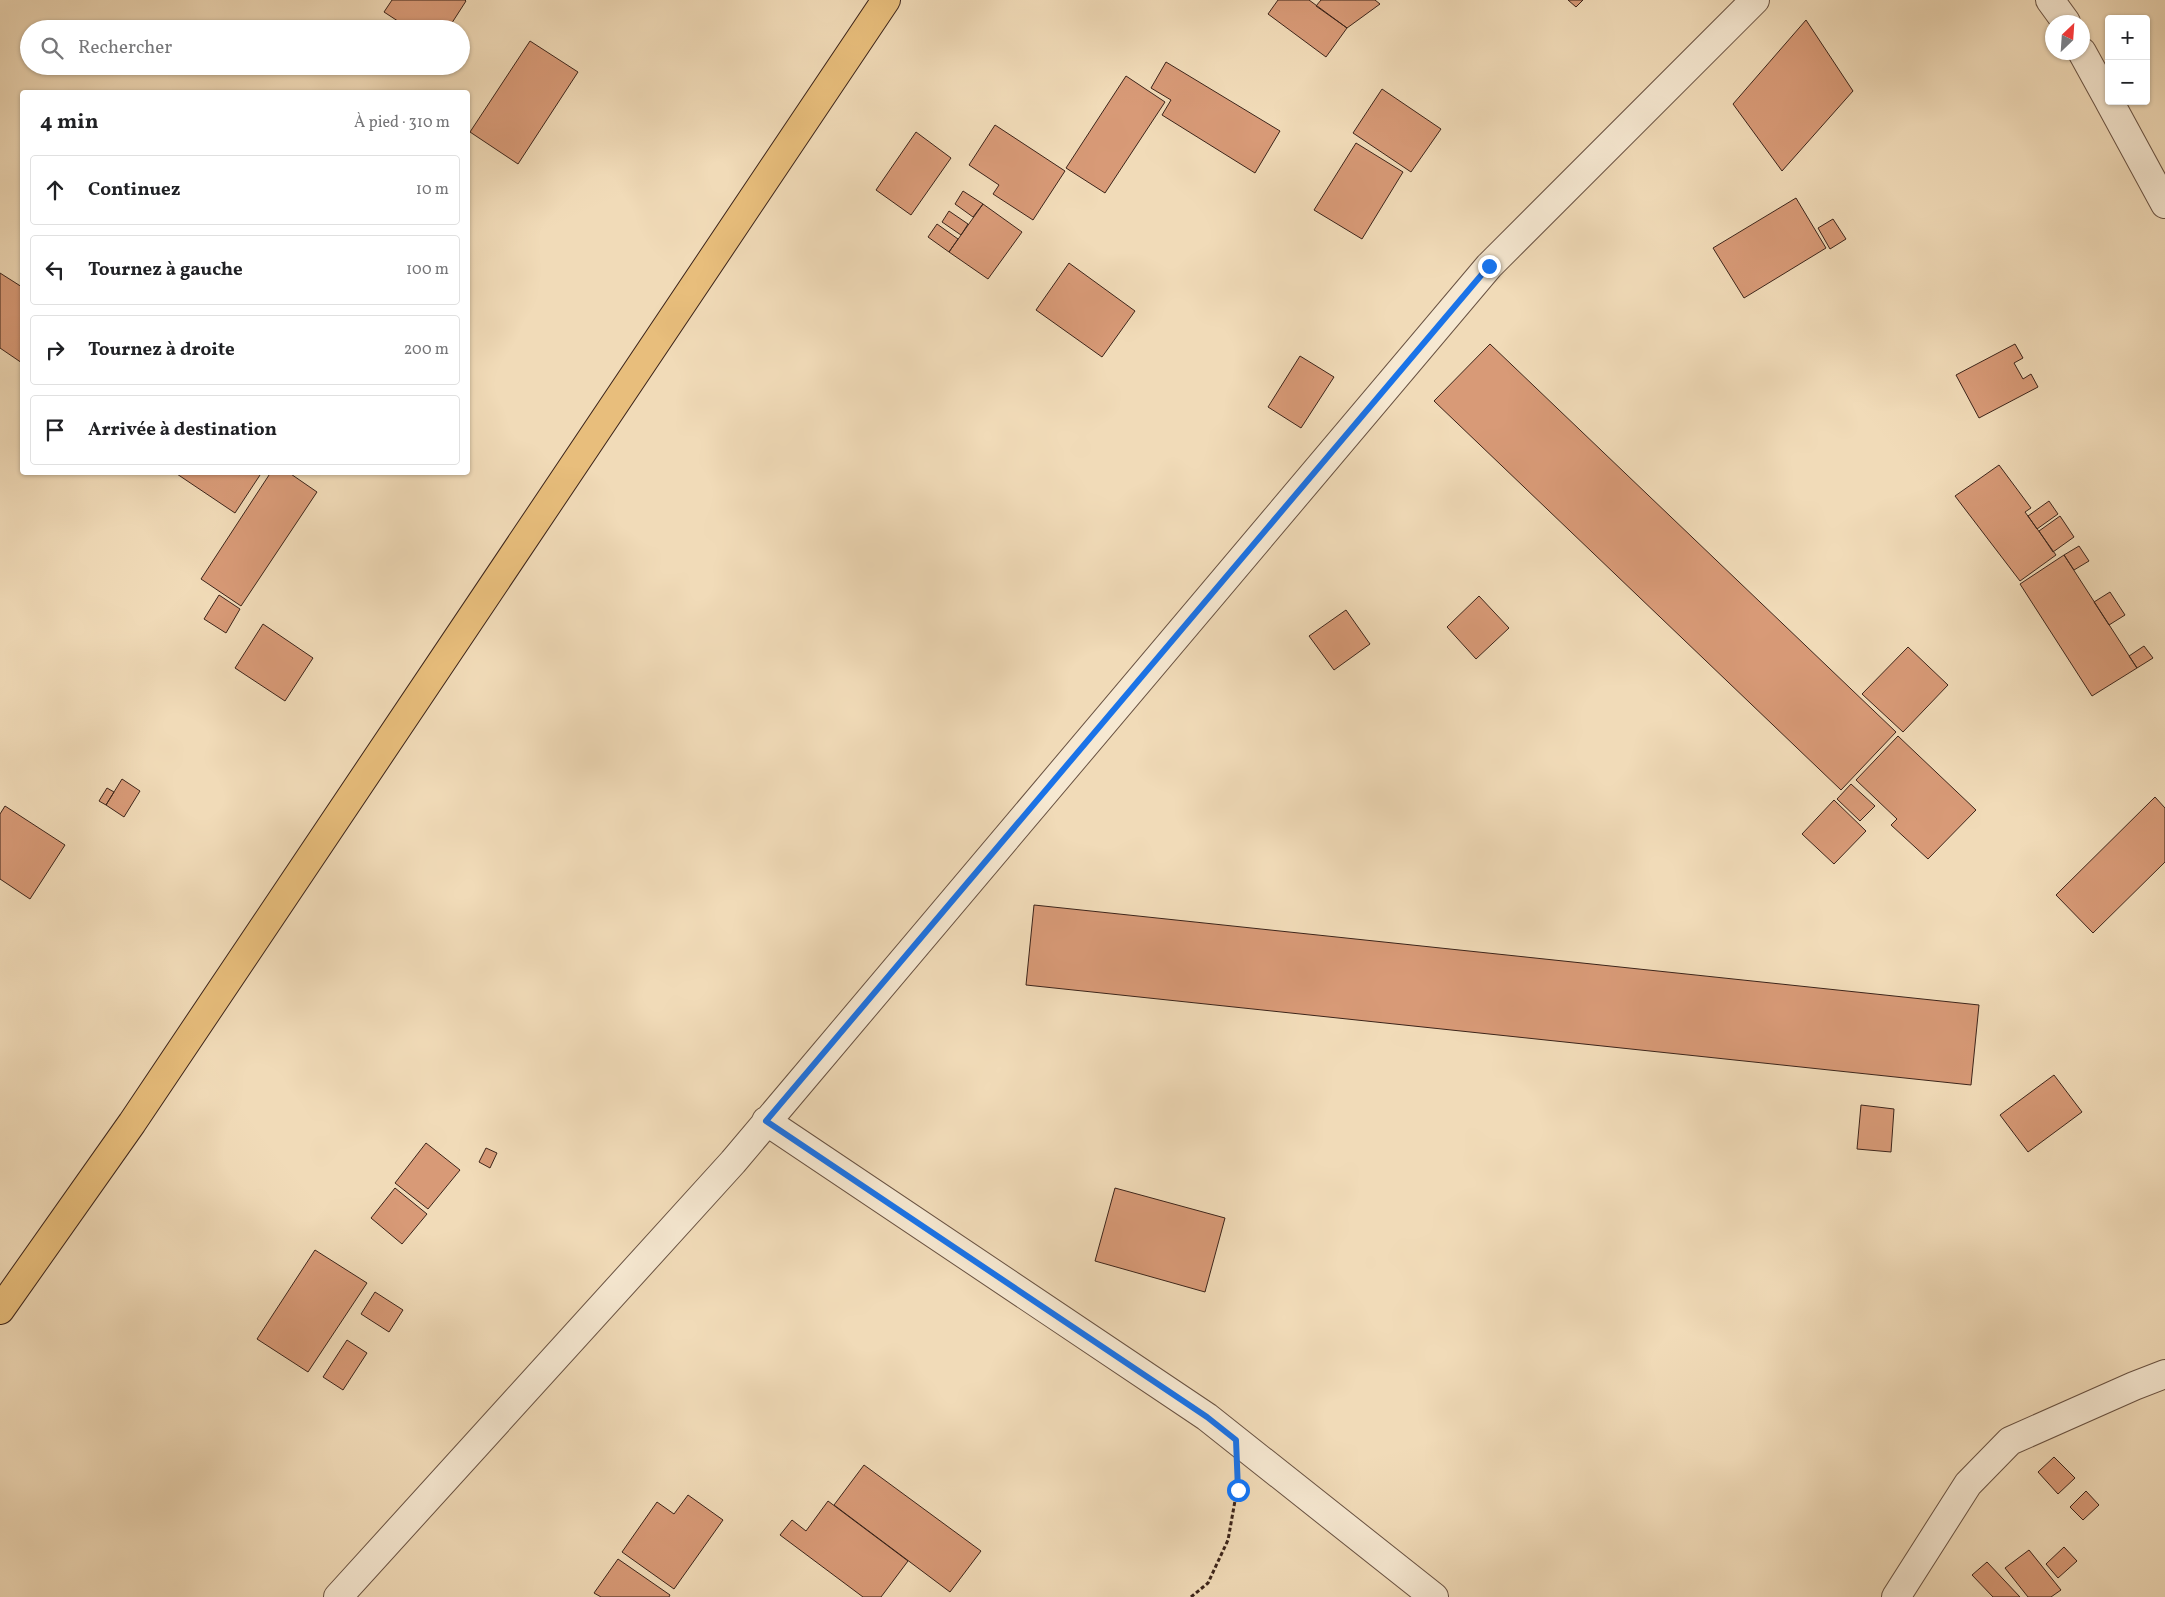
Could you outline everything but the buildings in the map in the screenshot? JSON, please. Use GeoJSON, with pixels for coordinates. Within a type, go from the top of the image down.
{"type":"FeatureCollection","features":[{"type":"Feature","properties":{"kind":"highway"},"geometry":{"type":"LineString","coordinates":[[0,1310],[132,1124],[886,0]]}},
{"type":"Feature","properties":{"kind":"street"},"geometry":{"type":"LineString","coordinates":[[338,1597],[726,1169],[1489,266],[1755,0]]}},
{"type":"Feature","properties":{"kind":"street"},"geometry":{"type":"LineString","coordinates":[[2050,0],[2061,15]]}},
{"type":"Feature","properties":{"kind":"street"},"geometry":{"type":"LineString","coordinates":[[2086,60],[2105,94]]}},
{"type":"Feature","properties":{"kind":"street"},"geometry":{"type":"LineString","coordinates":[[2111,105],[2165,204]]}},
{"type":"Feature","properties":{"kind":"street"},"geometry":{"type":"LineString","coordinates":[[766,1121],[1207,1417],[1434,1597]]}},
{"type":"Feature","properties":{"kind":"street"},"geometry":{"type":"LineString","coordinates":[[1896,1597],[1968,1484],[2010,1441],[2165,1374]]}},
{"type":"Feature","properties":{"kind":"path"},"geometry":{"type":"LineString","coordinates":[[1191,1597],[1208,1583],[1228,1540],[1238,1490],[1236,1440]]}},
{"type":"Feature","properties":{"kind":"route"},"geometry":{"type":"LineString","coordinates":[[1238,1490],[1236,1440],[1207,1417],[766,1121],[1489,266]]}}]}
